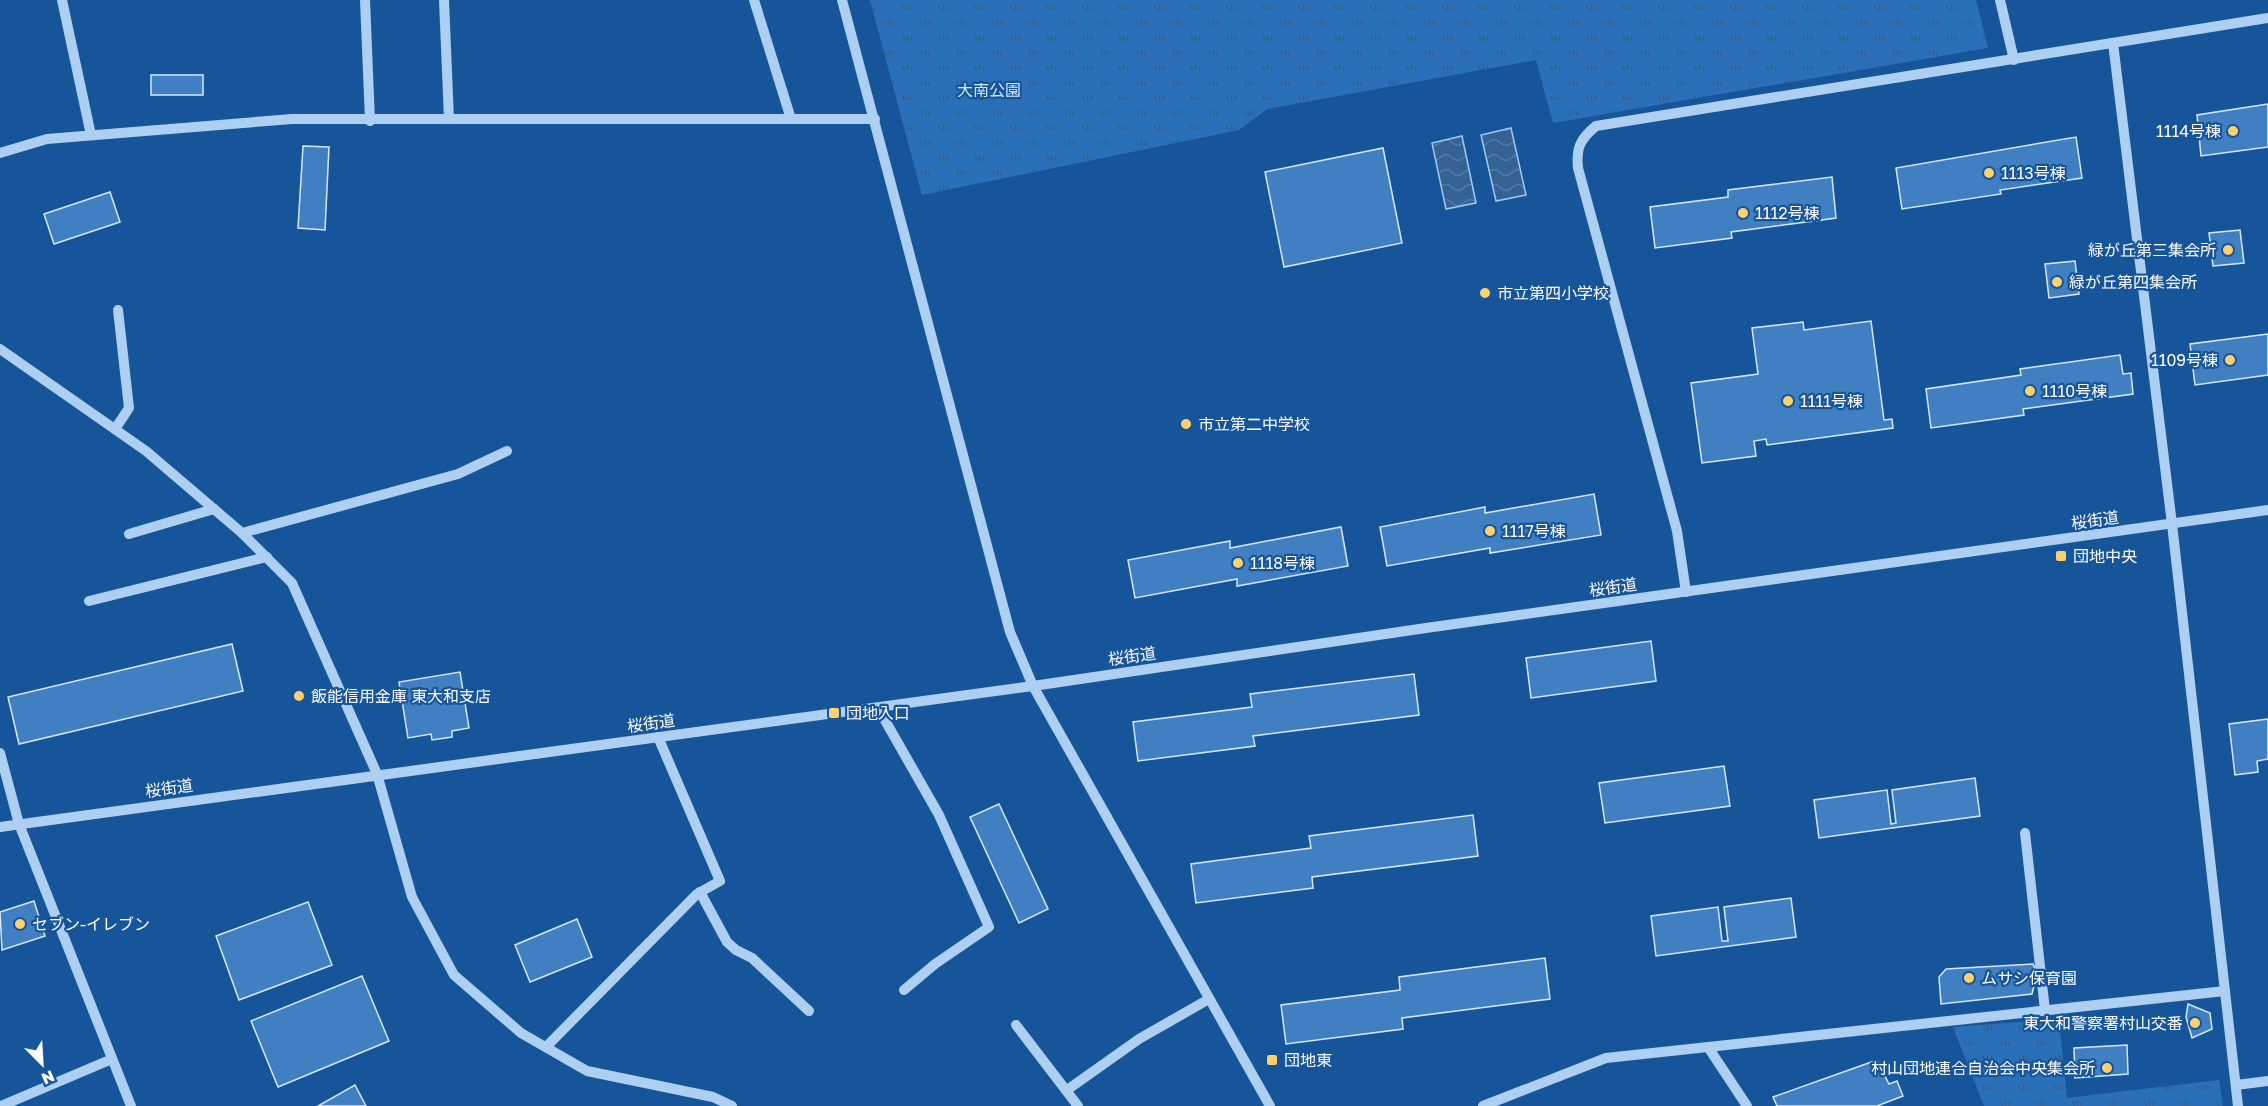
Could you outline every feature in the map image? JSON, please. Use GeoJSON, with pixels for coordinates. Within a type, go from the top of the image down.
{"type":"FeatureCollection","features":[{"type":"Feature","properties":{"kind":"street"},"geometry":{"type":"LineString","coordinates":[[62,0],[91,135]]}},
{"type":"Feature","properties":{"kind":"street"},"geometry":{"type":"LineString","coordinates":[[365,0],[370,121]]}},
{"type":"Feature","properties":{"kind":"street"},"geometry":{"type":"LineString","coordinates":[[444,0],[449,119]]}},
{"type":"Feature","properties":{"kind":"street"},"geometry":{"type":"LineString","coordinates":[[754,0],[791,119]]}},
{"type":"Feature","properties":{"kind":"street"},"geometry":{"type":"LineString","coordinates":[[842,0],[1010,632],[1033,687],[1270,1106]]}},
{"type":"Feature","properties":{"kind":"street"},"geometry":{"type":"LineString","coordinates":[[2000,0],[2014,60]]}},
{"type":"Feature","properties":{"kind":"street"},"geometry":{"type":"LineString","coordinates":[[1686,592],[1677,531],[1578,168],[1576,151],[1582,138],[1596,126],[2268,18]]}},
{"type":"Feature","properties":{"kind":"street"},"geometry":{"type":"LineString","coordinates":[[2113,43],[2172,524],[2238,1106]]}},
{"type":"Feature","properties":{"kind":"street"},"geometry":{"type":"LineString","coordinates":[[0,153],[47,139],[292,119],[370,121],[875,119]]}},
{"type":"Feature","properties":{"kind":"street"},"geometry":{"type":"LineString","coordinates":[[115,429],[129,408],[118,310]]}},
{"type":"Feature","properties":{"kind":"street"},"geometry":{"type":"LineString","coordinates":[[0,349],[146,451],[242,533],[292,583],[303,603],[377,774],[412,897],[454,975],[521,1033],[587,1071],[713,1097],[732,1106]]}},
{"type":"Feature","properties":{"kind":"street"},"geometry":{"type":"LineString","coordinates":[[242,533],[458,474],[507,451]]}},
{"type":"Feature","properties":{"kind":"street"},"geometry":{"type":"LineString","coordinates":[[129,534],[214,509]]}},
{"type":"Feature","properties":{"kind":"street","name":"桜街道"},"geometry":{"type":"LineString","coordinates":[[0,826],[1033,687],[2268,510]]}},
{"type":"Feature","properties":{"kind":"street"},"geometry":{"type":"LineString","coordinates":[[89,601],[267,557]]}},
{"type":"Feature","properties":{"kind":"street"},"geometry":{"type":"LineString","coordinates":[[878,708],[939,814],[988,927],[935,964],[904,990]]}},
{"type":"Feature","properties":{"kind":"street"},"geometry":{"type":"LineString","coordinates":[[546,1047],[700,892],[720,882],[658,737]]}},
{"type":"Feature","properties":{"kind":"street"},"geometry":{"type":"LineString","coordinates":[[0,753],[19,824],[131,1106]]}},
{"type":"Feature","properties":{"kind":"street"},"geometry":{"type":"LineString","coordinates":[[2025,833],[2045,1010]]}},
{"type":"Feature","properties":{"kind":"street"},"geometry":{"type":"LineString","coordinates":[[700,892],[727,942],[736,950],[752,958],[809,1011]]}},
{"type":"Feature","properties":{"kind":"street"},"geometry":{"type":"LineString","coordinates":[[1483,1106],[1606,1058],[2225,991]]}},
{"type":"Feature","properties":{"kind":"street"},"geometry":{"type":"LineString","coordinates":[[1067,1090],[1139,1039],[1209,999]]}},
{"type":"Feature","properties":{"kind":"street"},"geometry":{"type":"LineString","coordinates":[[1016,1025],[1078,1106]]}},
{"type":"Feature","properties":{"kind":"street"},"geometry":{"type":"LineString","coordinates":[[1708,1047],[1747,1106]]}},
{"type":"Feature","properties":{"kind":"street"},"geometry":{"type":"LineString","coordinates":[[1,1106],[112,1059]]}},
{"type":"Feature","properties":{"kind":"street"},"geometry":{"type":"LineString","coordinates":[[2236,1085],[2268,1081]]}},
{"type":"Feature","properties":{"kind":"green space","name":"大南公園"},"geometry":{"type":"Polygon","coordinates":[[[870,0],[1976,0],[1988,48],[1553,123],[1536,60],[1267,109],[1239,130],[922,195],[870,0]]]}},
{"type":"Feature","properties":{"kind":"green space"},"geometry":{"type":"Polygon","coordinates":[[[2059,1019],[2067,1098],[2219,1080],[2223,1106],[1984,1106],[1953,1027],[2059,1019]]]}},
{"type":"Feature","properties":{"kind":"water"},"geometry":{"type":"Polygon","coordinates":[[[1511,128],[1526,195],[1496,201],[1481,135],[1511,128]]]}},
{"type":"Feature","properties":{"kind":"water"},"geometry":{"type":"Polygon","coordinates":[[[1462,136],[1476,203],[1446,209],[1432,143],[1462,136]]]}},
{"type":"Feature","properties":{"kind":"building"},"geometry":{"type":"Polygon","coordinates":[[[151,75],[203,75],[203,95],[151,95],[151,75]]]}},
{"type":"Feature","properties":{"kind":"building","name":"1114号棟"},"geometry":{"type":"Polygon","coordinates":[[[2268,104],[2268,147],[2201,156],[2197,115],[2268,104]]]}},
{"type":"Feature","properties":{"kind":"building","name":"1113号棟"},"geometry":{"type":"Polygon","coordinates":[[[2076,137],[2082,178],[2000,190],[2001,194],[1902,209],[1896,168],[2076,137]]]}},
{"type":"Feature","properties":{"kind":"building"},"geometry":{"type":"Polygon","coordinates":[[[303,146],[329,147],[325,230],[298,228],[303,146]]]}},
{"type":"Feature","properties":{"kind":"building"},"geometry":{"type":"Polygon","coordinates":[[[1383,148],[1402,243],[1284,267],[1265,172],[1383,148]]]}},
{"type":"Feature","properties":{"kind":"building","name":"1112号棟"},"geometry":{"type":"Polygon","coordinates":[[[1832,177],[1836,218],[1731,232],[1732,238],[1655,248],[1650,207],[1728,197],[1728,190],[1832,177]]]}},
{"type":"Feature","properties":{"kind":"building"},"geometry":{"type":"Polygon","coordinates":[[[110,192],[120,222],[54,244],[44,214],[110,192]]]}},
{"type":"Feature","properties":{"kind":"building"},"geometry":{"type":"Polygon","coordinates":[[[2240,230],[2244,263],[2213,266],[2209,233],[2240,230]]]}},
{"type":"Feature","properties":{"kind":"building"},"geometry":{"type":"Polygon","coordinates":[[[2075,261],[2079,294],[2049,298],[2045,264],[2075,261]]]}},
{"type":"Feature","properties":{"kind":"building","name":"1111号棟"},"geometry":{"type":"Polygon","coordinates":[[[1871,321],[1884,420],[1892,419],[1893,428],[1767,445],[1766,439],[1754,441],[1756,456],[1702,463],[1691,383],[1758,374],[1752,328],[1803,322],[1804,330],[1871,321]]]}},
{"type":"Feature","properties":{"kind":"building","name":"1109号棟"},"geometry":{"type":"Polygon","coordinates":[[[2268,334],[2268,375],[2195,385],[2190,344],[2268,334]]]}},
{"type":"Feature","properties":{"kind":"building","name":"1110号棟"},"geometry":{"type":"Polygon","coordinates":[[[2120,355],[2123,374],[2131,373],[2133,394],[2023,409],[2024,415],[1931,428],[1926,389],[2021,375],[2020,369],[2120,355]]]}},
{"type":"Feature","properties":{"kind":"building","name":"1117号棟"},"geometry":{"type":"Polygon","coordinates":[[[1594,494],[1601,535],[1490,553],[1490,548],[1387,566],[1380,527],[1485,507],[1485,513],[1594,494]]]}},
{"type":"Feature","properties":{"kind":"building","name":"1118号棟"},"geometry":{"type":"Polygon","coordinates":[[[1341,527],[1348,566],[1237,586],[1237,579],[1135,598],[1128,560],[1230,541],[1230,548],[1341,527]]]}},
{"type":"Feature","properties":{"kind":"building"},"geometry":{"type":"Polygon","coordinates":[[[1651,641],[1656,681],[1531,698],[1526,658],[1651,641]]]}},
{"type":"Feature","properties":{"kind":"building"},"geometry":{"type":"Polygon","coordinates":[[[232,644],[243,691],[19,744],[8,697],[232,644]]]}},
{"type":"Feature","properties":{"kind":"building"},"geometry":{"type":"Polygon","coordinates":[[[460,672],[469,728],[452,731],[452,737],[432,740],[431,734],[408,738],[399,682],[460,672]]]}},
{"type":"Feature","properties":{"kind":"building"},"geometry":{"type":"Polygon","coordinates":[[[1414,674],[1419,715],[1253,736],[1255,746],[1138,761],[1133,722],[1252,707],[1250,694],[1414,674]]]}},
{"type":"Feature","properties":{"kind":"building"},"geometry":{"type":"Polygon","coordinates":[[[2268,719],[2268,759],[2257,761],[2258,772],[2235,775],[2229,724],[2268,719]]]}},
{"type":"Feature","properties":{"kind":"building"},"geometry":{"type":"Polygon","coordinates":[[[1724,766],[1730,806],[1605,823],[1599,783],[1724,766]]]}},
{"type":"Feature","properties":{"kind":"building"},"geometry":{"type":"Polygon","coordinates":[[[1975,778],[1980,816],[1819,838],[1814,800],[1887,790],[1891,824],[1896,823],[1892,790],[1975,778]]]}},
{"type":"Feature","properties":{"kind":"building"},"geometry":{"type":"Polygon","coordinates":[[[999,804],[1048,909],[1019,923],[970,817],[999,804]]]}},
{"type":"Feature","properties":{"kind":"building"},"geometry":{"type":"Polygon","coordinates":[[[1473,815],[1478,856],[1312,877],[1313,888],[1196,903],[1191,864],[1311,848],[1309,836],[1473,815]]]}},
{"type":"Feature","properties":{"kind":"building"},"geometry":{"type":"Polygon","coordinates":[[[1791,898],[1796,937],[1656,956],[1651,916],[1718,907],[1722,941],[1728,941],[1724,907],[1791,898]]]}},
{"type":"Feature","properties":{"kind":"building","name":"セブン-イレブン"},"geometry":{"type":"Polygon","coordinates":[[[34,901],[45,936],[2,950],[0,912],[34,901]]]}},
{"type":"Feature","properties":{"kind":"building"},"geometry":{"type":"Polygon","coordinates":[[[308,902],[332,965],[239,1000],[216,936],[308,902]]]}},
{"type":"Feature","properties":{"kind":"building"},"geometry":{"type":"Polygon","coordinates":[[[577,919],[592,957],[530,982],[515,945],[577,919]]]}},
{"type":"Feature","properties":{"kind":"building"},"geometry":{"type":"Polygon","coordinates":[[[1545,958],[1550,999],[1402,1018],[1403,1029],[1286,1044],[1281,1005],[1400,990],[1399,977],[1545,958]]]}},
{"type":"Feature","properties":{"kind":"building"},"geometry":{"type":"Polygon","coordinates":[[[2033,964],[2037,973],[2032,994],[1941,1004],[1939,977],[1946,969],[2033,964]]]}},
{"type":"Feature","properties":{"kind":"building"},"geometry":{"type":"Polygon","coordinates":[[[362,976],[389,1041],[278,1087],[251,1021],[362,976]]]}},
{"type":"Feature","properties":{"kind":"building"},"geometry":{"type":"Polygon","coordinates":[[[2188,1004],[2210,1013],[2212,1029],[2192,1038],[2186,1017],[2188,1004]]]}},
{"type":"Feature","properties":{"kind":"building"},"geometry":{"type":"Polygon","coordinates":[[[2127,1045],[2128,1074],[2075,1078],[2074,1048],[2127,1045]]]}},
{"type":"Feature","properties":{"kind":"building"},"geometry":{"type":"Polygon","coordinates":[[[1877,1060],[1889,1084],[1897,1081],[1903,1096],[1877,1106],[1777,1106],[1773,1097],[1877,1060]]]}},
{"type":"Feature","properties":{"kind":"building"},"geometry":{"type":"Polygon","coordinates":[[[355,1085],[366,1106],[318,1106],[355,1085]]]}},
{"type":"Feature","properties":{"kind":"place","name":"1114号棟"},"geometry":{"type":"Point","coordinates":[2233,131]}},
{"type":"Feature","properties":{"kind":"place","name":"1113号棟"},"geometry":{"type":"Point","coordinates":[1989,173]}},
{"type":"Feature","properties":{"kind":"place","name":"1112号棟"},"geometry":{"type":"Point","coordinates":[1743,213]}},
{"type":"Feature","properties":{"kind":"place","name":"緑が丘第三集会所"},"geometry":{"type":"Point","coordinates":[2228,250]}},
{"type":"Feature","properties":{"kind":"place","name":"緑が丘第四集会所"},"geometry":{"type":"Point","coordinates":[2057,282]}},
{"type":"Feature","properties":{"kind":"place","name":"市立第四小学校"},"geometry":{"type":"Point","coordinates":[1485,293]}},
{"type":"Feature","properties":{"kind":"place","name":"1109号棟"},"geometry":{"type":"Point","coordinates":[2230,360]}},
{"type":"Feature","properties":{"kind":"place","name":"1110号棟"},"geometry":{"type":"Point","coordinates":[2030,391]}},
{"type":"Feature","properties":{"kind":"place","name":"1111号棟"},"geometry":{"type":"Point","coordinates":[1788,401]}},
{"type":"Feature","properties":{"kind":"place","name":"市立第二中学校"},"geometry":{"type":"Point","coordinates":[1186,424]}},
{"type":"Feature","properties":{"kind":"place","name":"1117号棟"},"geometry":{"type":"Point","coordinates":[1490,531]}},
{"type":"Feature","properties":{"kind":"place","name":"団地中央"},"geometry":{"type":"Point","coordinates":[2061,556]}},
{"type":"Feature","properties":{"kind":"place","name":"1118号棟"},"geometry":{"type":"Point","coordinates":[1238,563]}},
{"type":"Feature","properties":{"kind":"place","name":"飯能信用金庫 東大和支店"},"geometry":{"type":"Point","coordinates":[299,696]}},
{"type":"Feature","properties":{"kind":"place","name":"団地入口"},"geometry":{"type":"Point","coordinates":[834,713]}},
{"type":"Feature","properties":{"kind":"place","name":"セブン-イレブン"},"geometry":{"type":"Point","coordinates":[20,924]}},
{"type":"Feature","properties":{"kind":"place","name":"ムサシ保育園"},"geometry":{"type":"Point","coordinates":[1969,978]}},
{"type":"Feature","properties":{"kind":"place","name":"東大和警察署村山交番"},"geometry":{"type":"Point","coordinates":[2195,1023]}},
{"type":"Feature","properties":{"kind":"place","name":"団地東"},"geometry":{"type":"Point","coordinates":[1272,1060]}},
{"type":"Feature","properties":{"kind":"place","name":"村山団地連合自治会中央集会所"},"geometry":{"type":"Point","coordinates":[2107,1068]}}]}
